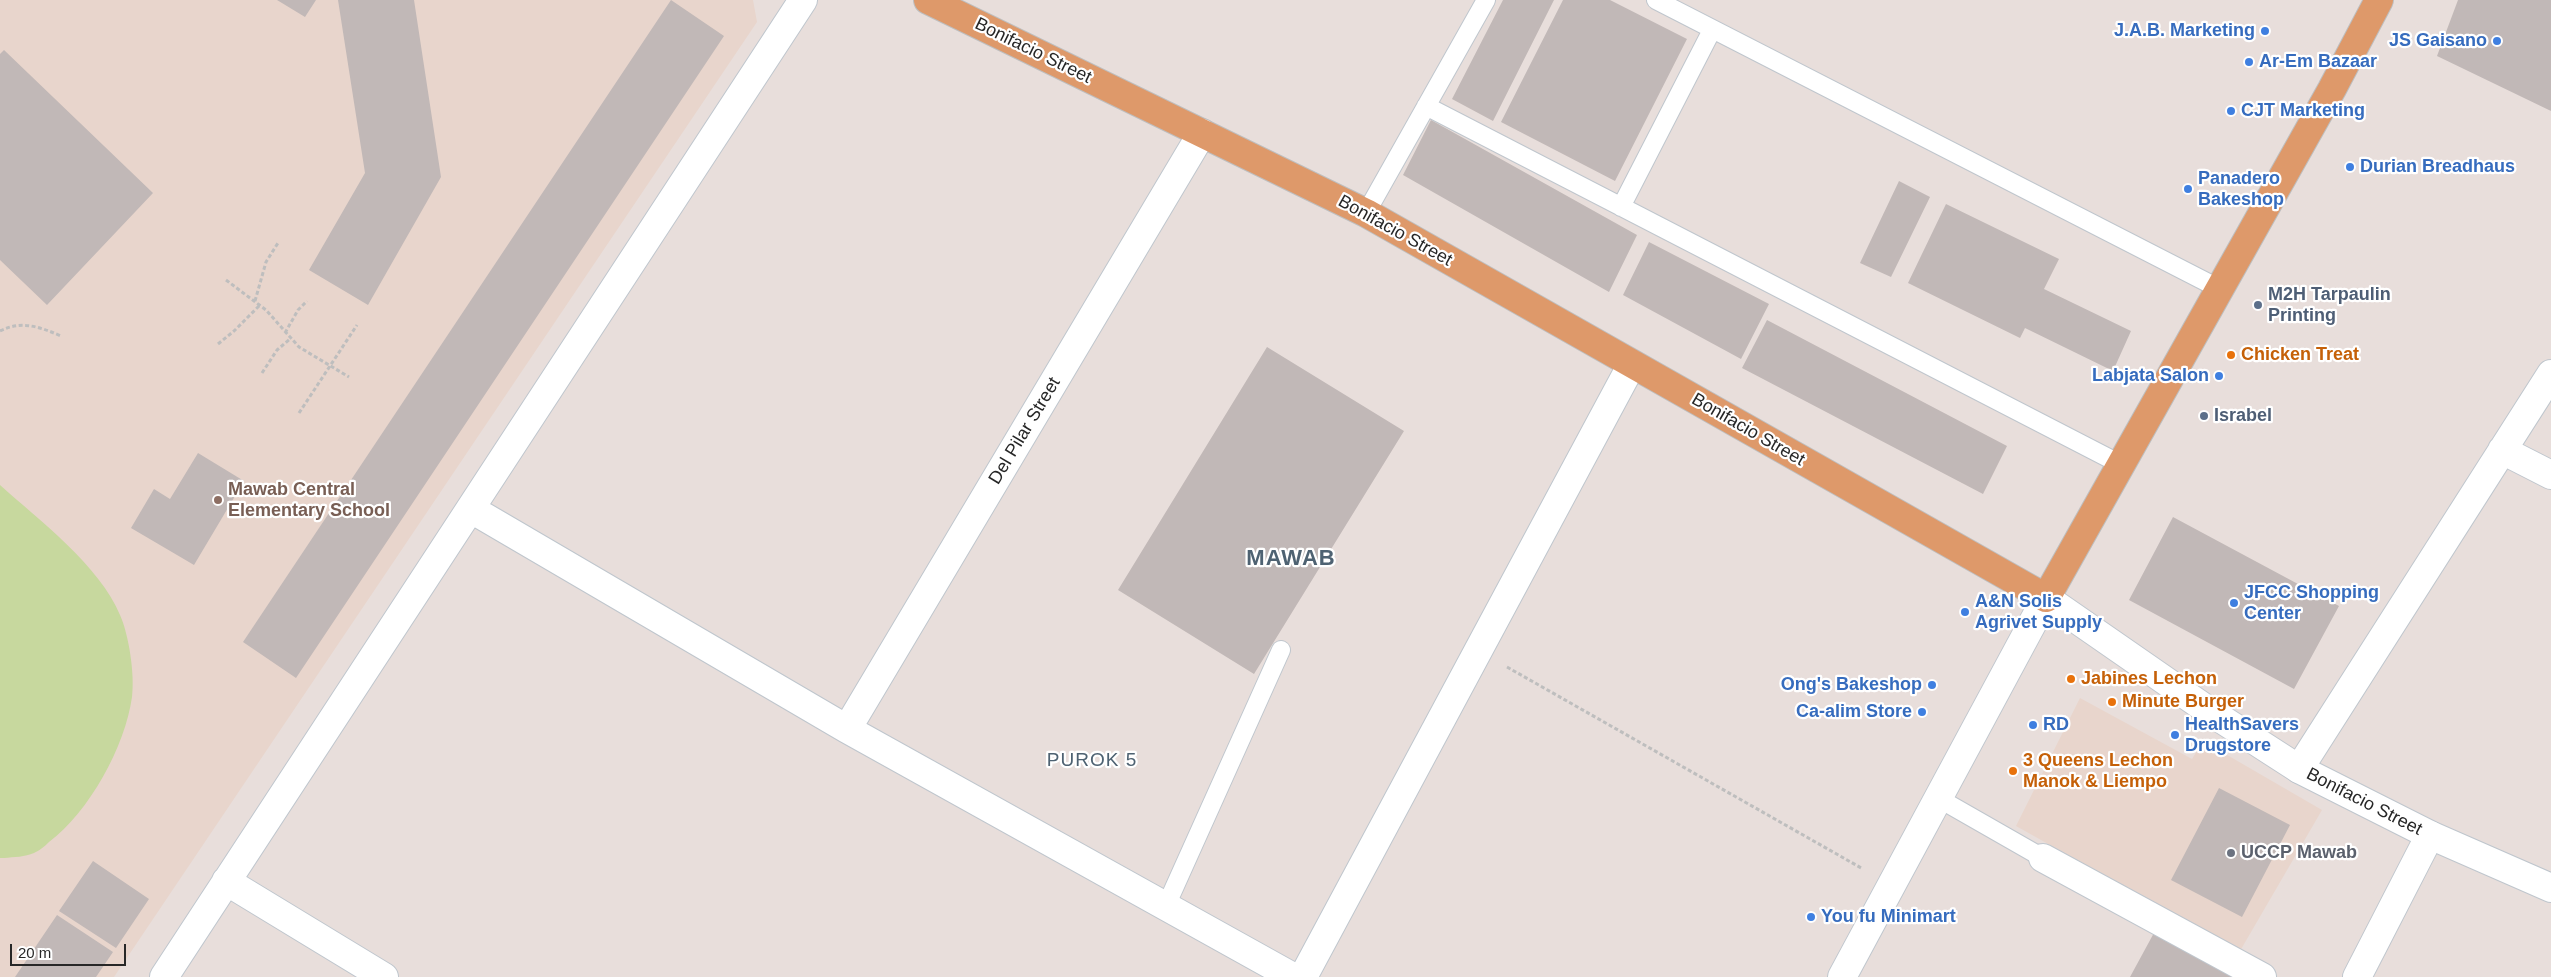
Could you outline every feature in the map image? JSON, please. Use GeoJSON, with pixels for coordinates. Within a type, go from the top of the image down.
{"type":"FeatureCollection","features":[{"type":"Feature","properties":{"kind":"main road","name":"Bonifacio Street"},"geometry":{"type":"LineString","coordinates":[[928,0],[1366,213],[2046,598]]}},
{"type":"Feature","properties":{"kind":"main road"},"geometry":{"type":"LineString","coordinates":[[2046,598],[2218,288],[2332,89],[2379,0]]}},
{"type":"Feature","properties":{"kind":"street"},"geometry":{"type":"LineString","coordinates":[[164,977],[803,0]]}},
{"type":"Feature","properties":{"kind":"street","name":"Del Pilar Street"},"geometry":{"type":"LineString","coordinates":[[847,729],[1202,133]]}},
{"type":"Feature","properties":{"kind":"street"},"geometry":{"type":"LineString","coordinates":[[1304,977],[1632,364]]}},
{"type":"Feature","properties":{"kind":"street"},"geometry":{"type":"LineString","coordinates":[[2299,769],[2551,374]]}},
{"type":"Feature","properties":{"kind":"street"},"geometry":{"type":"LineString","coordinates":[[2502,450],[2551,475]]}},
{"type":"Feature","properties":{"kind":"street"},"geometry":{"type":"LineString","coordinates":[[471,509],[847,729],[1293,977]]}},
{"type":"Feature","properties":{"kind":"street"},"geometry":{"type":"LineString","coordinates":[[1842,977],[2046,598]]}},
{"type":"Feature","properties":{"kind":"street","name":"Bonifacio Street"},"geometry":{"type":"LineString","coordinates":[[2046,598],[2209,710],[2299,769],[2430,835],[2551,888]]}},
{"type":"Feature","properties":{"kind":"street"},"geometry":{"type":"LineString","coordinates":[[2357,977],[2430,835]]}},
{"type":"Feature","properties":{"kind":"street"},"geometry":{"type":"LineString","coordinates":[[2043,858],[2262,977]]}},
{"type":"Feature","properties":{"kind":"street"},"geometry":{"type":"LineString","coordinates":[[226,881],[384,977]]}},
{"type":"Feature","properties":{"kind":"lane"},"geometry":{"type":"LineString","coordinates":[[1366,213],[1486,0]]}},
{"type":"Feature","properties":{"kind":"lane"},"geometry":{"type":"LineString","coordinates":[[1656,0],[2218,288]]}},
{"type":"Feature","properties":{"kind":"lane"},"geometry":{"type":"LineString","coordinates":[[1621,207],[1712,30]]}},
{"type":"Feature","properties":{"kind":"lane"},"geometry":{"type":"LineString","coordinates":[[1426,106],[2120,464]]}},
{"type":"Feature","properties":{"kind":"lane"},"geometry":{"type":"LineString","coordinates":[[1166,906],[1282,650]]}},
{"type":"Feature","properties":{"kind":"lane"},"geometry":{"type":"LineString","coordinates":[[1938,798],[2043,858]]}},
{"type":"Feature","properties":{"kind":"path"},"geometry":{"type":"LineString","coordinates":[[255,302],[266,262],[278,243]]}},
{"type":"Feature","properties":{"kind":"path"},"geometry":{"type":"LineString","coordinates":[[226,280],[260,305],[290,340],[348,377]]}},
{"type":"Feature","properties":{"kind":"path"},"geometry":{"type":"LineString","coordinates":[[285,334],[298,310],[307,301]]}},
{"type":"Feature","properties":{"kind":"path"},"geometry":{"type":"LineString","coordinates":[[218,344],[260,305]]}},
{"type":"Feature","properties":{"kind":"path"},"geometry":{"type":"LineString","coordinates":[[0,331],[10,326],[33,325],[61,336]]}},
{"type":"Feature","properties":{"kind":"path"},"geometry":{"type":"LineString","coordinates":[[299,413],[357,325]]}},
{"type":"Feature","properties":{"kind":"path"},"geometry":{"type":"LineString","coordinates":[[262,373],[277,350],[290,340]]}},
{"type":"Feature","properties":{"kind":"path"},"geometry":{"type":"LineString","coordinates":[[1478,651],[1891,885]]}},
{"type":"Feature","properties":{"kind":"shaded area","name":"Mawab Central Elementary School"},"geometry":{"type":"Polygon","coordinates":[[[0,0],[753,0],[757,22],[114,977],[0,977],[0,0]]]}},
{"type":"Feature","properties":{"kind":"shaded area"},"geometry":{"type":"Polygon","coordinates":[[[2080,698],[2192,759],[2203,741],[2322,810],[2240,951],[2016,826],[2080,698]]]}},
{"type":"Feature","properties":{"kind":"green space"},"geometry":{"type":"Polygon","coordinates":[[[0,485],[84,562],[111,597],[126,633],[133,678],[132,697],[122,737],[103,777],[91,796],[64,829],[40,850],[19,857],[4,858],[0,858],[0,485]]]}},
{"type":"Feature","properties":{"kind":"building"},"geometry":{"type":"Polygon","coordinates":[[[277,0],[316,0],[305,17],[277,0]]]}},
{"type":"Feature","properties":{"kind":"building"},"geometry":{"type":"Polygon","coordinates":[[[338,0],[414,0],[441,177],[368,305],[309,270],[365,173],[338,0]]]}},
{"type":"Feature","properties":{"kind":"building"},"geometry":{"type":"Polygon","coordinates":[[[671,0],[724,36],[296,678],[243,642],[671,0]]]}},
{"type":"Feature","properties":{"kind":"building"},"geometry":{"type":"Polygon","coordinates":[[[1503,0],[1554,0],[1493,121],[1452,99],[1503,0]]]}},
{"type":"Feature","properties":{"kind":"building"},"geometry":{"type":"Polygon","coordinates":[[[1563,0],[1610,0],[1687,39],[1615,181],[1501,122],[1563,0]]]}},
{"type":"Feature","properties":{"kind":"building","name":"JS Gaisano"},"geometry":{"type":"Polygon","coordinates":[[[2458,0],[2551,0],[2551,111],[2437,56],[2458,0]]]}},
{"type":"Feature","properties":{"kind":"building"},"geometry":{"type":"Polygon","coordinates":[[[4,50],[153,193],[47,305],[0,260],[0,54],[4,50]]]}},
{"type":"Feature","properties":{"kind":"building"},"geometry":{"type":"Polygon","coordinates":[[[1431,120],[1637,235],[1609,292],[1403,175],[1431,120]]]}},
{"type":"Feature","properties":{"kind":"building"},"geometry":{"type":"Polygon","coordinates":[[[1899,181],[1930,197],[1891,277],[1860,263],[1899,181]]]}},
{"type":"Feature","properties":{"kind":"building"},"geometry":{"type":"Polygon","coordinates":[[[1946,204],[2059,259],[2044,289],[2131,331],[2113,371],[2025,328],[2020,338],[1908,283],[1946,204]]]}},
{"type":"Feature","properties":{"kind":"building"},"geometry":{"type":"Polygon","coordinates":[[[1649,242],[1769,304],[1741,359],[1623,295],[1649,242]]]}},
{"type":"Feature","properties":{"kind":"building"},"geometry":{"type":"Polygon","coordinates":[[[1767,320],[2007,446],[1983,494],[1742,368],[1767,320]]]}},
{"type":"Feature","properties":{"kind":"building"},"geometry":{"type":"Polygon","coordinates":[[[1267,347],[1404,431],[1254,674],[1118,590],[1267,347]]]}},
{"type":"Feature","properties":{"kind":"building"},"geometry":{"type":"Polygon","coordinates":[[[198,453],[244,481],[194,565],[131,528],[154,489],[170,499],[198,453]]]}},
{"type":"Feature","properties":{"kind":"building","name":"JFCC Shopping Center"},"geometry":{"type":"Polygon","coordinates":[[[2173,517],[2339,606],[2294,689],[2129,600],[2173,517]]]}},
{"type":"Feature","properties":{"kind":"building","name":"UCCP Mawab"},"geometry":{"type":"Polygon","coordinates":[[[2219,788],[2290,825],[2242,917],[2171,880],[2219,788]]]}},
{"type":"Feature","properties":{"kind":"building"},"geometry":{"type":"Polygon","coordinates":[[[93,861],[149,899],[116,948],[59,911],[93,861]]]}},
{"type":"Feature","properties":{"kind":"building"},"geometry":{"type":"Polygon","coordinates":[[[57,915],[113,952],[96,977],[15,977],[57,915]]]}},
{"type":"Feature","properties":{"kind":"building"},"geometry":{"type":"Polygon","coordinates":[[[2155,931],[2241,977],[2130,977],[2155,931]]]}},
{"type":"Feature","properties":{"kind":"place","name":"J.A.B. Marketing"},"geometry":{"type":"Point","coordinates":[2265,31]}},
{"type":"Feature","properties":{"kind":"place","name":"JS Gaisano"},"geometry":{"type":"Point","coordinates":[2497,41]}},
{"type":"Feature","properties":{"kind":"place","name":"Ar-Em Bazaar"},"geometry":{"type":"Point","coordinates":[2249,62]}},
{"type":"Feature","properties":{"kind":"place","name":"CJT Marketing"},"geometry":{"type":"Point","coordinates":[2231,111]}},
{"type":"Feature","properties":{"kind":"place","name":"Durian Breadhaus"},"geometry":{"type":"Point","coordinates":[2350,167]}},
{"type":"Feature","properties":{"kind":"place","name":"Panadero Bakeshop"},"geometry":{"type":"Point","coordinates":[2188,189]}},
{"type":"Feature","properties":{"kind":"place","name":"M2H Tarpaulin Printing"},"geometry":{"type":"Point","coordinates":[2258,305]}},
{"type":"Feature","properties":{"kind":"place","name":"Chicken Treat"},"geometry":{"type":"Point","coordinates":[2231,355]}},
{"type":"Feature","properties":{"kind":"place","name":"Labjata Salon"},"geometry":{"type":"Point","coordinates":[2219,376]}},
{"type":"Feature","properties":{"kind":"place","name":"Israbel"},"geometry":{"type":"Point","coordinates":[2204,416]}},
{"type":"Feature","properties":{"kind":"place","name":"Mawab Central Elementary School"},"geometry":{"type":"Point","coordinates":[218,500]}},
{"type":"Feature","properties":{"kind":"place","name":"JFCC Shopping Center"},"geometry":{"type":"Point","coordinates":[2234,603]}},
{"type":"Feature","properties":{"kind":"place","name":"A&N Solis Agrivet Supply"},"geometry":{"type":"Point","coordinates":[1965,612]}},
{"type":"Feature","properties":{"kind":"place","name":"Jabines Lechon"},"geometry":{"type":"Point","coordinates":[2071,679]}},
{"type":"Feature","properties":{"kind":"place","name":"Ong's Bakeshop"},"geometry":{"type":"Point","coordinates":[1932,685]}},
{"type":"Feature","properties":{"kind":"place","name":"Minute Burger"},"geometry":{"type":"Point","coordinates":[2112,702]}},
{"type":"Feature","properties":{"kind":"place","name":"Ca-alim Store"},"geometry":{"type":"Point","coordinates":[1922,712]}},
{"type":"Feature","properties":{"kind":"place","name":"RD"},"geometry":{"type":"Point","coordinates":[2033,725]}},
{"type":"Feature","properties":{"kind":"place","name":"HealthSavers Drugstore"},"geometry":{"type":"Point","coordinates":[2175,735]}},
{"type":"Feature","properties":{"kind":"place","name":"3 Queens Lechon Manok & Liempo"},"geometry":{"type":"Point","coordinates":[2013,771]}},
{"type":"Feature","properties":{"kind":"place","name":"UCCP Mawab"},"geometry":{"type":"Point","coordinates":[2231,853]}},
{"type":"Feature","properties":{"kind":"place","name":"You fu Minimart"},"geometry":{"type":"Point","coordinates":[1811,917]}},
{"type":"Feature","properties":{"kind":"district","name":"MAWAB"},"geometry":{"type":"Point","coordinates":[1291,559]}},
{"type":"Feature","properties":{"kind":"district","name":"PUROK 5"},"geometry":{"type":"Point","coordinates":[1092,761]}}]}
